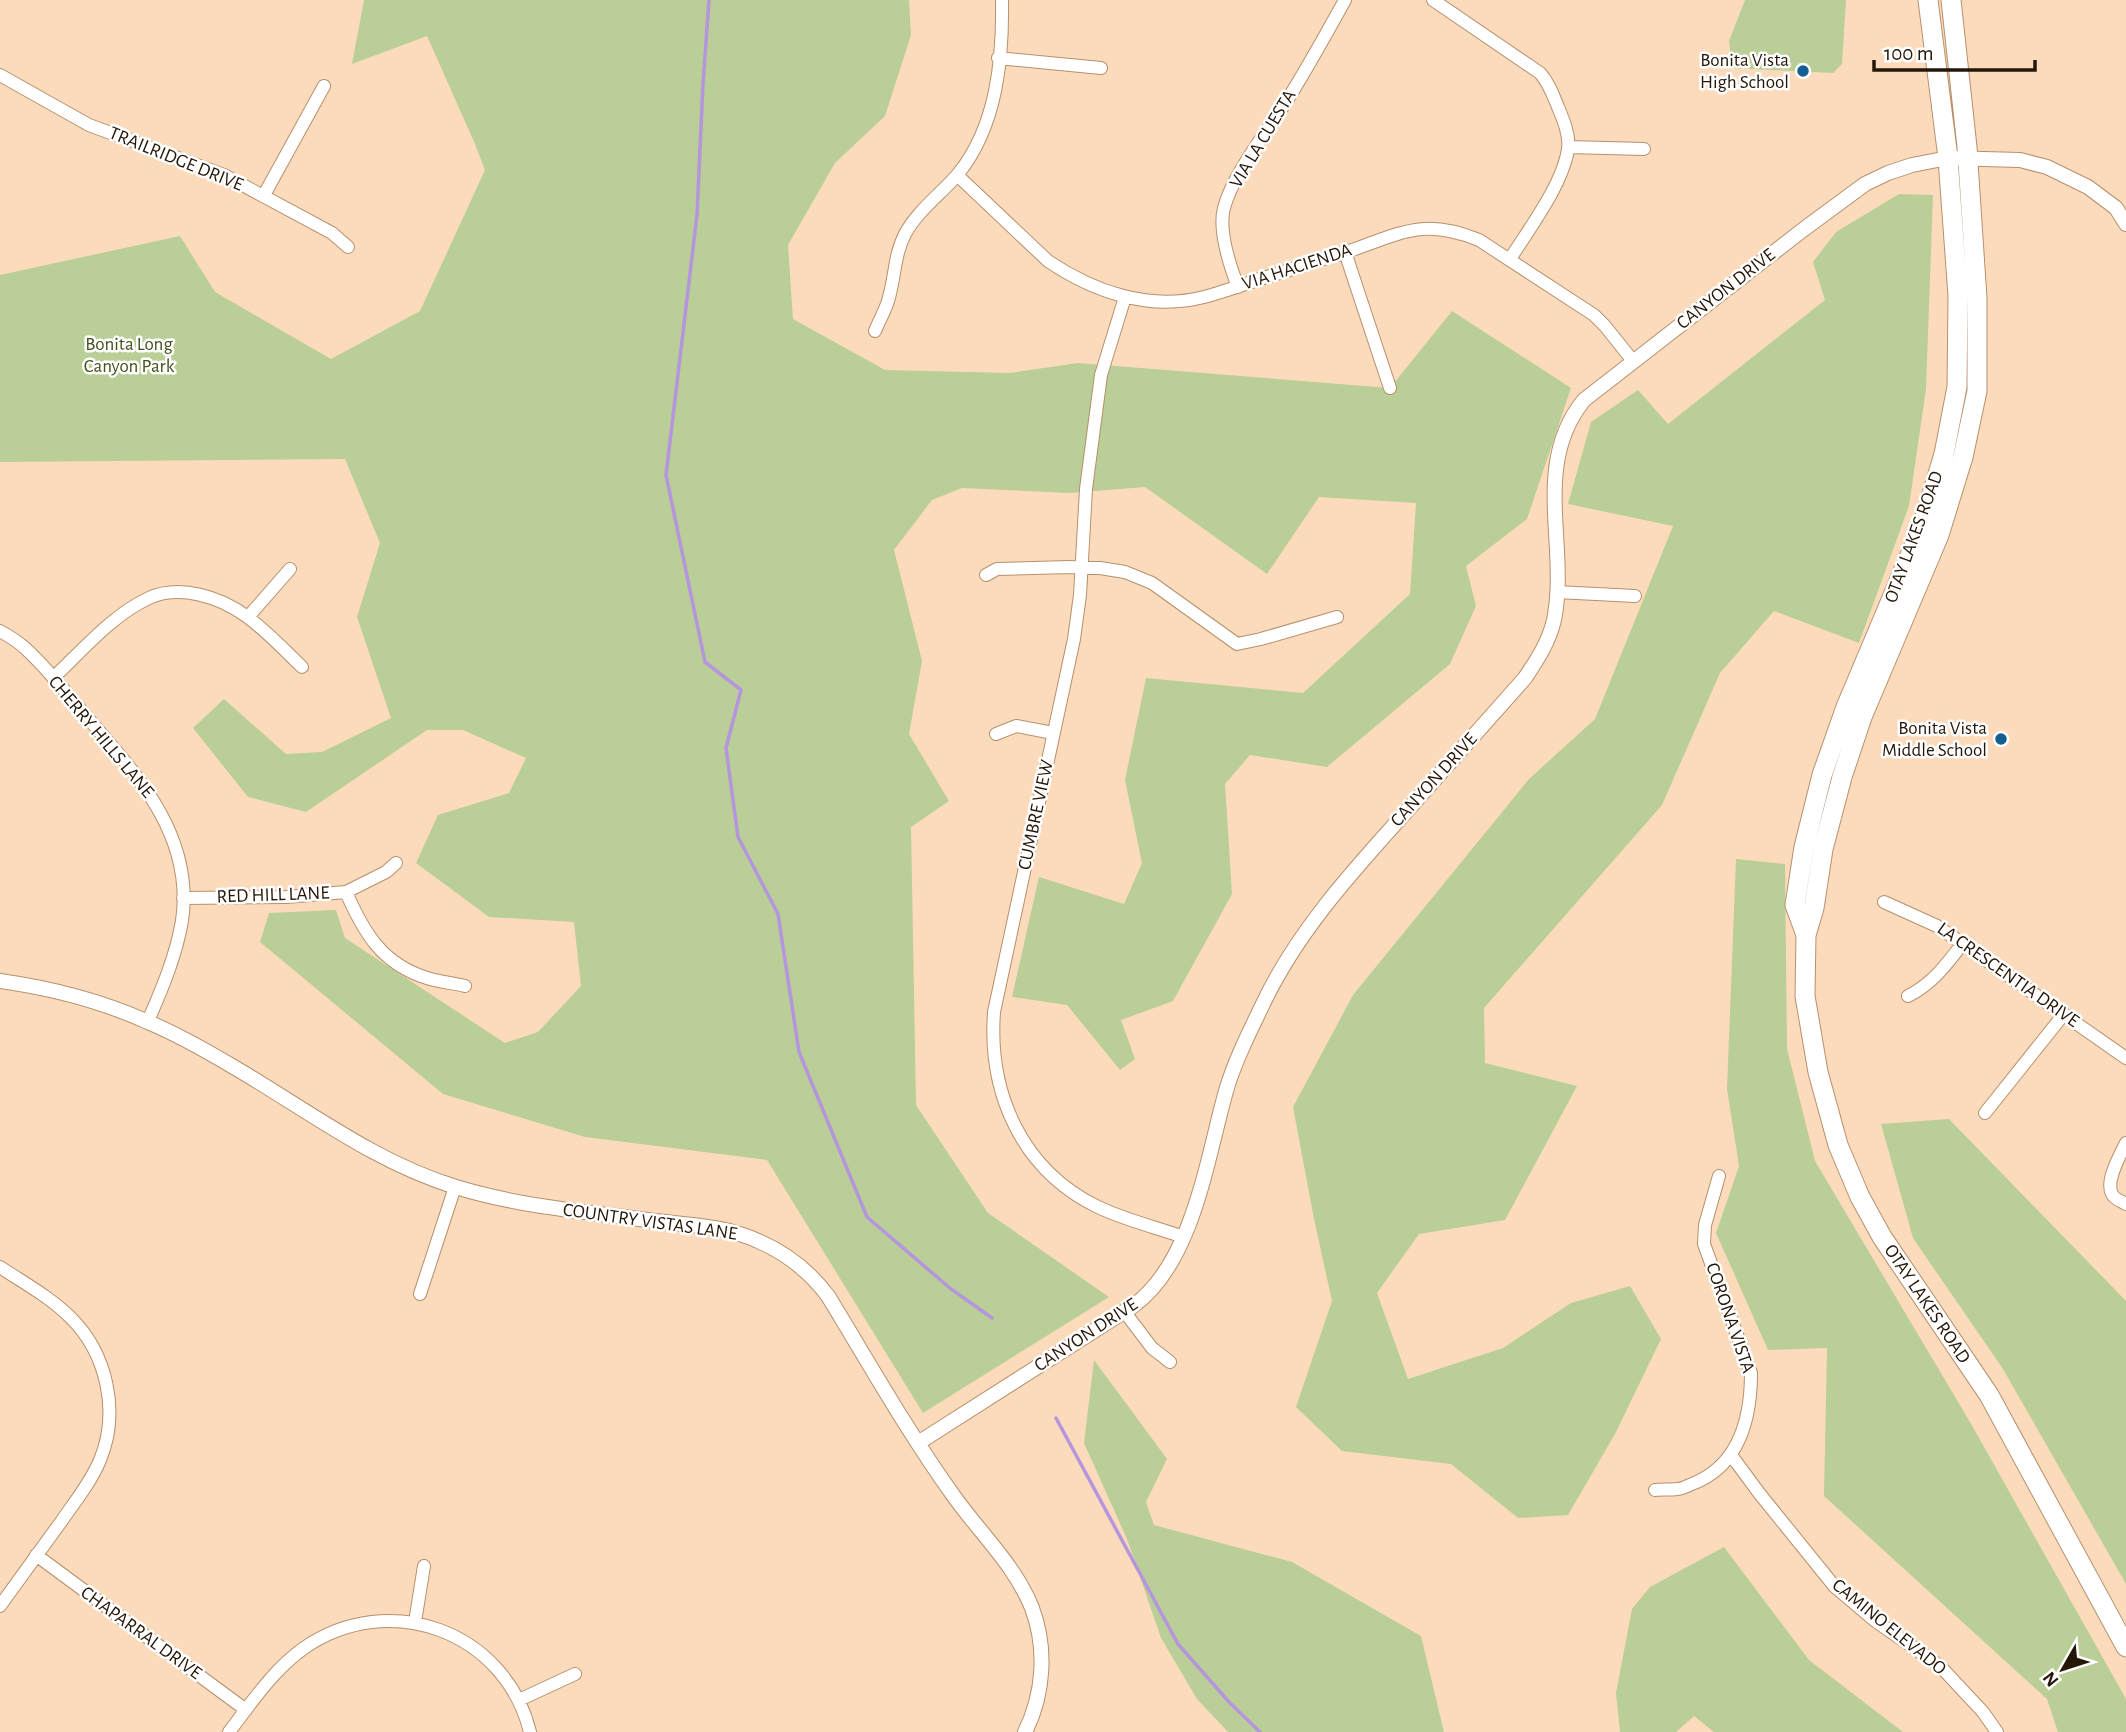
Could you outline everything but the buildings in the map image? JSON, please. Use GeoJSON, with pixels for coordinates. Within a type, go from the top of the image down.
{"type":"FeatureCollection","features":[{"type":"Feature","properties":{"kind":"main road","name":"OTAY LAKES ROAD"},"geometry":{"type":"LineString","coordinates":[[1928,0],[1958,158]]}},
{"type":"Feature","properties":{"kind":"main road","name":"OTAY LAKES ROAD"},"geometry":{"type":"LineString","coordinates":[[1951,0],[1958,158],[1957,387],[1944,454],[1922,527],[1846,707],[1822,775],[1804,847],[1795,905],[1805,935],[1805,996],[1818,1072],[1839,1145],[1860,1198],[1882,1237],[1989,1395],[2126,1647]]}},
{"type":"Feature","properties":{"kind":"street"},"geometry":{"type":"LineString","coordinates":[[875,331],[888,302],[894,263],[905,234],[920,212],[957,175],[975,150],[988,122],[994,101],[1002,0]]}},
{"type":"Feature","properties":{"kind":"street","name":"VIA LA CUESTA"},"geometry":{"type":"LineString","coordinates":[[1238,287],[1223,233],[1223,210],[1251,154],[1291,93],[1345,0]]}},
{"type":"Feature","properties":{"kind":"street"},"geometry":{"type":"LineString","coordinates":[[1433,0],[1540,73],[1550,86],[1564,122],[1569,147],[1563,168],[1510,259]]}},
{"type":"Feature","properties":{"kind":"street"},"geometry":{"type":"LineString","coordinates":[[998,58],[1101,68]]}},
{"type":"Feature","properties":{"kind":"street","name":"TRAILRIDGE DRIVE"},"geometry":{"type":"LineString","coordinates":[[0,75],[89,125],[224,175],[332,233],[348,247]]}},
{"type":"Feature","properties":{"kind":"street"},"geometry":{"type":"LineString","coordinates":[[264,195],[324,86]]}},
{"type":"Feature","properties":{"kind":"street"},"geometry":{"type":"LineString","coordinates":[[1569,147],[1644,149]]}},
{"type":"Feature","properties":{"kind":"street","name":"CANYON DRIVE"},"geometry":{"type":"LineString","coordinates":[[918,1443],[1124,1311],[1149,1293],[1163,1278],[1184,1237],[1227,1089],[1243,1046],[1271,987],[1331,896],[1525,678],[1544,648],[1553,621],[1557,592],[1553,489],[1561,442],[1576,410],[1584,400],[1804,229],[1874,179],[1912,165],[1958,158],[2020,160],[2047,167],[2088,187],[2116,208],[2126,224]]}},
{"type":"Feature","properties":{"kind":"street","name":"VIA HACIENDA"},"geometry":{"type":"LineString","coordinates":[[957,175],[1048,261],[1079,280],[1125,297],[1151,301],[1203,297],[1406,230],[1431,227],[1459,231],[1510,259],[1594,315],[1633,361]]}},
{"type":"Feature","properties":{"kind":"street"},"geometry":{"type":"LineString","coordinates":[[1345,252],[1390,388]]}},
{"type":"Feature","properties":{"kind":"street","name":"CUMBRE VIEW"},"geometry":{"type":"LineString","coordinates":[[1125,297],[1101,375],[1086,489],[1082,567],[1074,639],[994,1012],[993,1046],[997,1079],[1014,1126],[1033,1154],[1056,1178],[1105,1210],[1184,1237]]}},
{"type":"Feature","properties":{"kind":"street"},"geometry":{"type":"LineString","coordinates":[[986,575],[997,569],[1082,567],[1125,572],[1152,583],[1237,643],[1261,639],[1336,617]]}},
{"type":"Feature","properties":{"kind":"street"},"geometry":{"type":"LineString","coordinates":[[248,617],[290,569]]}},
{"type":"Feature","properties":{"kind":"street"},"geometry":{"type":"LineString","coordinates":[[1557,592],[1635,596]]}},
{"type":"Feature","properties":{"kind":"street"},"geometry":{"type":"LineString","coordinates":[[53,678],[118,618],[150,597],[172,593],[197,593],[223,601],[248,617],[302,667]]}},
{"type":"Feature","properties":{"kind":"street","name":"CHERRY HILLS LANE"},"geometry":{"type":"LineString","coordinates":[[0,631],[25,647],[134,771],[156,803],[173,843],[183,898],[182,921],[169,972],[148,1021]]}},
{"type":"Feature","properties":{"kind":"street"},"geometry":{"type":"LineString","coordinates":[[996,734],[1016,726],[1053,733]]}},
{"type":"Feature","properties":{"kind":"street","name":"RED HILL LANE"},"geometry":{"type":"LineString","coordinates":[[183,898],[286,897],[346,892],[386,872],[396,863]]}},
{"type":"Feature","properties":{"kind":"street"},"geometry":{"type":"LineString","coordinates":[[346,892],[371,941],[383,954],[401,967],[427,978],[466,985]]}},
{"type":"Feature","properties":{"kind":"street","name":"LA CRESCENTIA DRIVE"},"geometry":{"type":"LineString","coordinates":[[1884,902],[1930,921],[2126,1058]]}},
{"type":"Feature","properties":{"kind":"street"},"geometry":{"type":"LineString","coordinates":[[1908,996],[1923,989],[1963,943]]}},
{"type":"Feature","properties":{"kind":"street","name":"COUNTRY VISTAS LANE"},"geometry":{"type":"LineString","coordinates":[[0,981],[35,986],[148,1021],[234,1067],[385,1159],[455,1186],[534,1205],[724,1229],[774,1248],[799,1265],[828,1296],[918,1443],[953,1495],[1018,1580],[1032,1608],[1040,1638],[1041,1669],[1037,1700],[1028,1731]]}},
{"type":"Feature","properties":{"kind":"street"},"geometry":{"type":"LineString","coordinates":[[1985,1113],[2064,1014]]}},
{"type":"Feature","properties":{"kind":"street"},"geometry":{"type":"LineString","coordinates":[[2126,1143],[2114,1167],[2110,1185],[2111,1193],[2116,1199],[2126,1204]]}},
{"type":"Feature","properties":{"kind":"street","name":"CORONA VISTA"},"geometry":{"type":"LineString","coordinates":[[1655,1489],[1679,1489],[1704,1479],[1727,1461],[1739,1442],[1751,1396],[1751,1373],[1704,1244],[1705,1225],[1719,1176]]}},
{"type":"Feature","properties":{"kind":"street"},"geometry":{"type":"LineString","coordinates":[[419,1294],[455,1186]]}},
{"type":"Feature","properties":{"kind":"street"},"geometry":{"type":"LineString","coordinates":[[0,1268],[71,1317],[94,1349],[107,1387],[109,1423],[101,1458],[88,1483],[0,1606]]}},
{"type":"Feature","properties":{"kind":"street"},"geometry":{"type":"LineString","coordinates":[[1124,1311],[1152,1348],[1170,1362]]}},
{"type":"Feature","properties":{"kind":"street","name":"CAMINO ELEVADO"},"geometry":{"type":"LineString","coordinates":[[1731,1455],[1835,1587],[1874,1620],[1940,1666],[1983,1712],[1997,1732]]}},
{"type":"Feature","properties":{"kind":"street","name":"CHAPARRAL DRIVE"},"geometry":{"type":"LineString","coordinates":[[36,1555],[246,1710]]}},
{"type":"Feature","properties":{"kind":"street"},"geometry":{"type":"LineString","coordinates":[[415,1622],[424,1566]]}},
{"type":"Feature","properties":{"kind":"street"},"geometry":{"type":"LineString","coordinates":[[229,1732],[280,1668],[305,1647],[350,1627],[382,1621],[415,1622],[452,1635],[475,1649],[495,1667],[519,1700],[530,1732]]}},
{"type":"Feature","properties":{"kind":"street"},"geometry":{"type":"LineString","coordinates":[[519,1700],[575,1675]]}},
{"type":"Feature","properties":{"kind":"green space","name":"Bonita Long Canyon Park"},"geometry":{"type":"Polygon","coordinates":[[[364,0],[909,0],[911,35],[885,116],[835,163],[788,245],[793,319],[885,370],[1010,373],[1078,363],[1390,388],[1452,311],[1571,388],[1527,519],[1466,566],[1476,606],[1450,664],[1327,767],[1250,755],[1225,784],[1232,894],[1173,1001],[1121,1020],[1135,1059],[1120,1070],[1067,1005],[1012,997],[1039,877],[1124,904],[1142,863],[1125,780],[1146,678],[1303,693],[1410,594],[1416,503],[1319,497],[1267,574],[1145,487],[1069,493],[962,488],[932,500],[894,550],[922,661],[909,734],[949,801],[911,827],[916,1105],[988,1213],[1109,1297],[923,1413],[767,1160],[585,1137],[443,1094],[260,942],[269,913],[336,910],[345,938],[505,1043],[538,1032],[581,986],[574,922],[489,917],[416,863],[438,815],[509,793],[526,758],[463,730],[427,730],[306,812],[248,797],[193,728],[224,699],[286,754],[322,752],[391,718],[357,617],[380,543],[345,459],[0,462],[0,275],[180,236],[215,292],[331,359],[420,311],[485,170],[427,36],[352,64],[364,0]]]}},
{"type":"Feature","properties":{"kind":"green space"},"geometry":{"type":"Polygon","coordinates":[[[1745,0],[1846,0],[1842,64],[1833,73],[1732,68],[1729,41],[1745,0]]]}},
{"type":"Feature","properties":{"kind":"green space"},"geometry":{"type":"Polygon","coordinates":[[[1899,194],[1933,195],[1926,389],[1909,506],[1859,643],[1774,611],[1720,673],[1662,805],[1484,1008],[1485,1063],[1577,1086],[1505,1220],[1419,1234],[1377,1293],[1408,1379],[1503,1348],[1571,1303],[1630,1286],[1661,1339],[1615,1434],[1568,1515],[1518,1518],[1451,1464],[1342,1451],[1296,1407],[1332,1301],[1293,1107],[1353,995],[1529,779],[1595,719],[1673,526],[1568,504],[1591,422],[1638,390],[1668,424],[1825,300],[1813,262],[1836,232],[1899,194]]]}},
{"type":"Feature","properties":{"kind":"green space"},"geometry":{"type":"Polygon","coordinates":[[[1736,859],[1785,864],[1787,1049],[1815,1161],[1970,1422],[2126,1699],[2126,1732],[2058,1732],[2047,1699],[1824,1496],[1827,1348],[1768,1350],[1716,1233],[1739,1166],[1727,1089],[1736,859]]]}},
{"type":"Feature","properties":{"kind":"green space"},"geometry":{"type":"Polygon","coordinates":[[[1949,1119],[2126,1301],[2126,1584],[2003,1369],[1913,1238],[1881,1124],[1949,1119]]]}},
{"type":"Feature","properties":{"kind":"green space"},"geometry":{"type":"Polygon","coordinates":[[[1094,1360],[1167,1459],[1146,1502],[1154,1525],[1292,1562],[1421,1636],[1444,1732],[1228,1732],[1197,1699],[1161,1638],[1127,1539],[1084,1443],[1094,1360]]]}},
{"type":"Feature","properties":{"kind":"green space"},"geometry":{"type":"Polygon","coordinates":[[[1724,1547],[1809,1660],[1903,1732],[1714,1732],[1694,1716],[1676,1732],[1620,1732],[1616,1693],[1632,1609],[1650,1587],[1724,1547]]]}},
{"type":"Feature","properties":{"kind":"waterway"},"geometry":{"type":"LineString","coordinates":[[709,0],[697,215],[666,475],[705,662],[741,690],[726,748],[738,837],[778,914],[799,1052],[867,1217],[951,1289],[992,1318]]}},
{"type":"Feature","properties":{"kind":"waterway"},"geometry":{"type":"LineString","coordinates":[[1056,1418],[1178,1644],[1229,1702],[1260,1732]]}},
{"type":"Feature","properties":{"kind":"place","name":"Bonita Vista High School"},"geometry":{"type":"Point","coordinates":[1803,71]}},
{"type":"Feature","properties":{"kind":"place","name":"Bonita Vista Middle School"},"geometry":{"type":"Point","coordinates":[2001,739]}}]}
